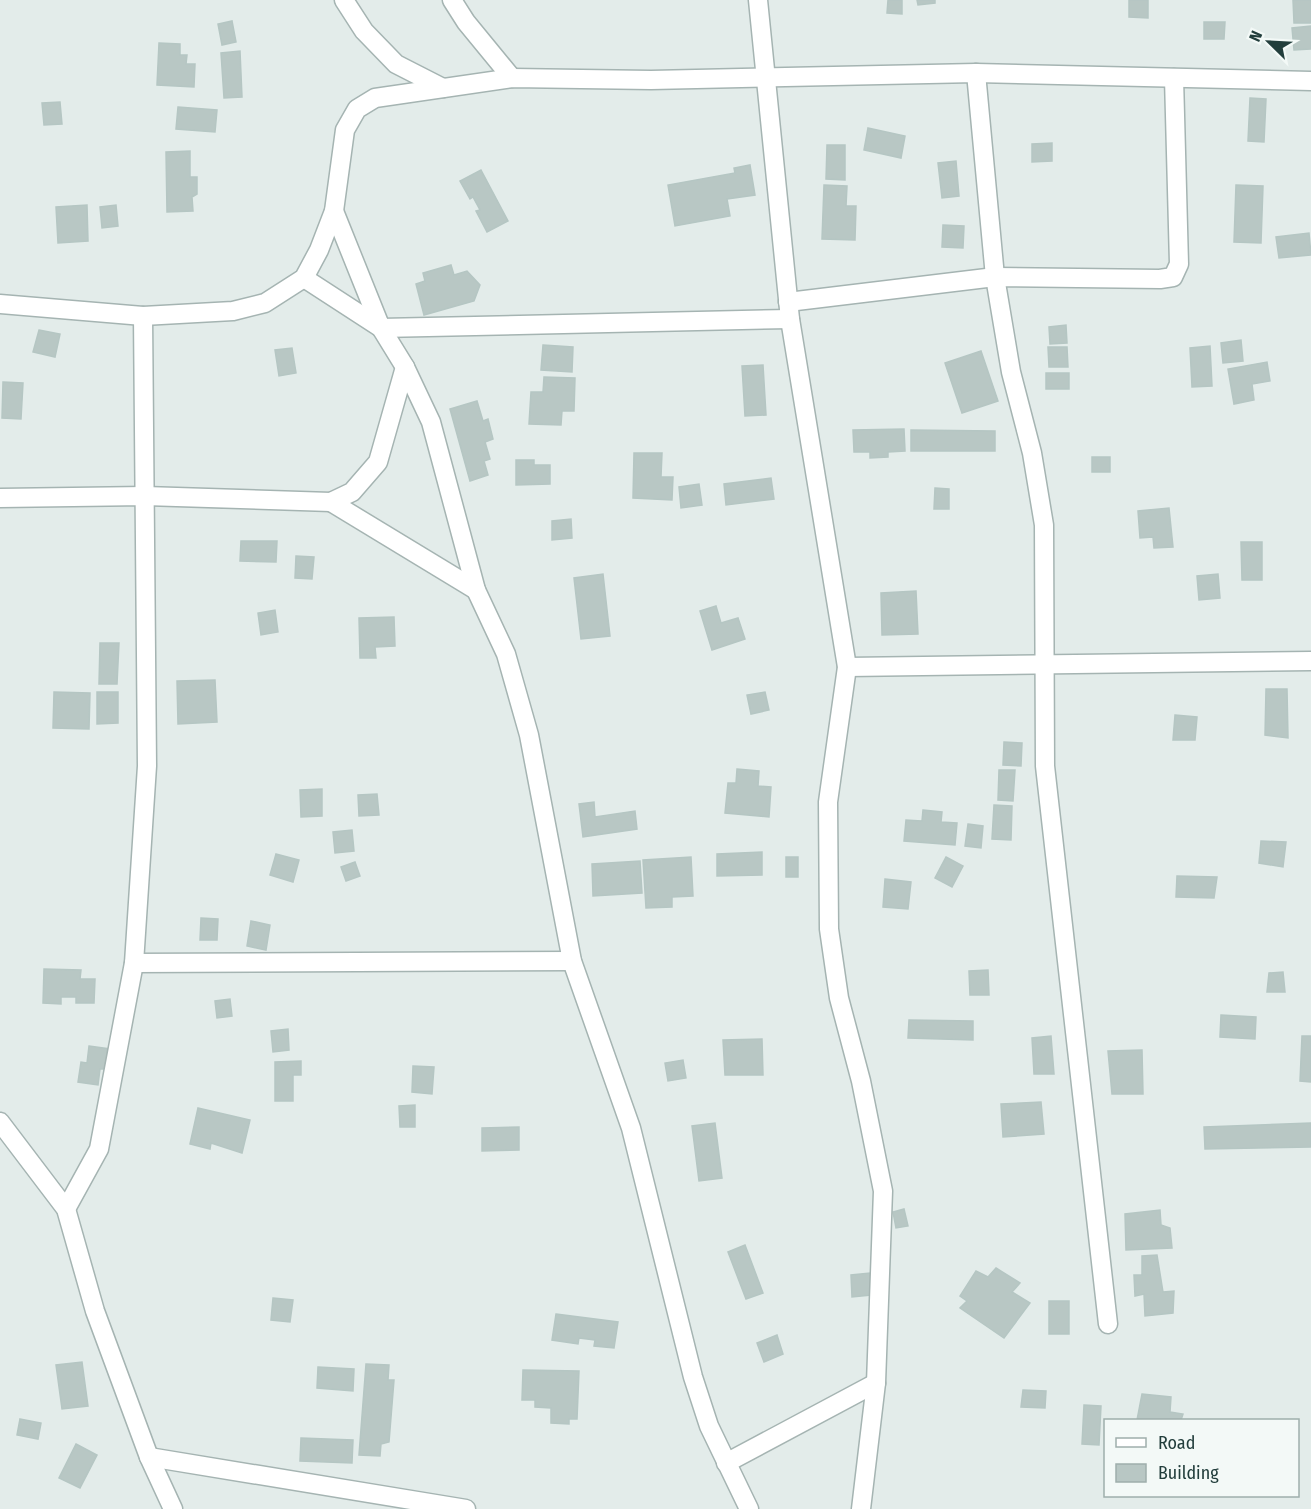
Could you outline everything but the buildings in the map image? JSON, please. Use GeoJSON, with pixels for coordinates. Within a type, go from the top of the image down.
{"type":"FeatureCollection","features":[{"type":"Feature","properties":{"kind":"street"},"geometry":{"type":"LineString","coordinates":[[344,0],[364,31],[396,64],[443,88]]}},
{"type":"Feature","properties":{"kind":"street"},"geometry":{"type":"LineString","coordinates":[[452,0],[466,22],[512,78]]}},
{"type":"Feature","properties":{"kind":"street"},"geometry":{"type":"LineString","coordinates":[[758,0],[789,310],[847,667],[828,802],[829,928],[839,998],[861,1081],[883,1191],[876,1383],[861,1509]]}},
{"type":"Feature","properties":{"kind":"street"},"geometry":{"type":"LineString","coordinates":[[976,73],[995,277],[1011,372],[1032,453],[1044,525],[1045,766],[1108,1324]]}},
{"type":"Feature","properties":{"kind":"street"},"geometry":{"type":"LineString","coordinates":[[0,304],[143,316],[233,311],[265,303],[304,278],[319,250],[334,211],[345,130],[357,109],[375,98],[512,78],[651,80],[976,73],[1311,81]]}},
{"type":"Feature","properties":{"kind":"street"},"geometry":{"type":"LineString","coordinates":[[304,278],[381,328],[789,310],[995,277],[1160,279],[1173,277],[1179,264],[1174,78]]}},
{"type":"Feature","properties":{"kind":"street"},"geometry":{"type":"LineString","coordinates":[[334,211],[381,328],[405,367],[431,422],[476,590],[506,654],[529,735],[572,961],[631,1128],[693,1377],[709,1426],[749,1509]]}},
{"type":"Feature","properties":{"kind":"street"},"geometry":{"type":"LineString","coordinates":[[66,1209],[99,1149],[134,963],[147,766],[143,316]]}},
{"type":"Feature","properties":{"kind":"street"},"geometry":{"type":"LineString","coordinates":[[0,498],[145,496],[332,502],[352,492],[378,462],[405,367]]}},
{"type":"Feature","properties":{"kind":"street"},"geometry":{"type":"LineString","coordinates":[[332,502],[476,590]]}},
{"type":"Feature","properties":{"kind":"street"},"geometry":{"type":"LineString","coordinates":[[847,667],[1311,661]]}},
{"type":"Feature","properties":{"kind":"street"},"geometry":{"type":"LineString","coordinates":[[134,963],[572,961]]}},
{"type":"Feature","properties":{"kind":"street"},"geometry":{"type":"LineString","coordinates":[[0,1122],[66,1209],[96,1311],[149,1457],[173,1509]]}},
{"type":"Feature","properties":{"kind":"street"},"geometry":{"type":"LineString","coordinates":[[726,1463],[876,1383]]}},
{"type":"Feature","properties":{"kind":"street"},"geometry":{"type":"LineString","coordinates":[[149,1457],[466,1509]]}}]}
